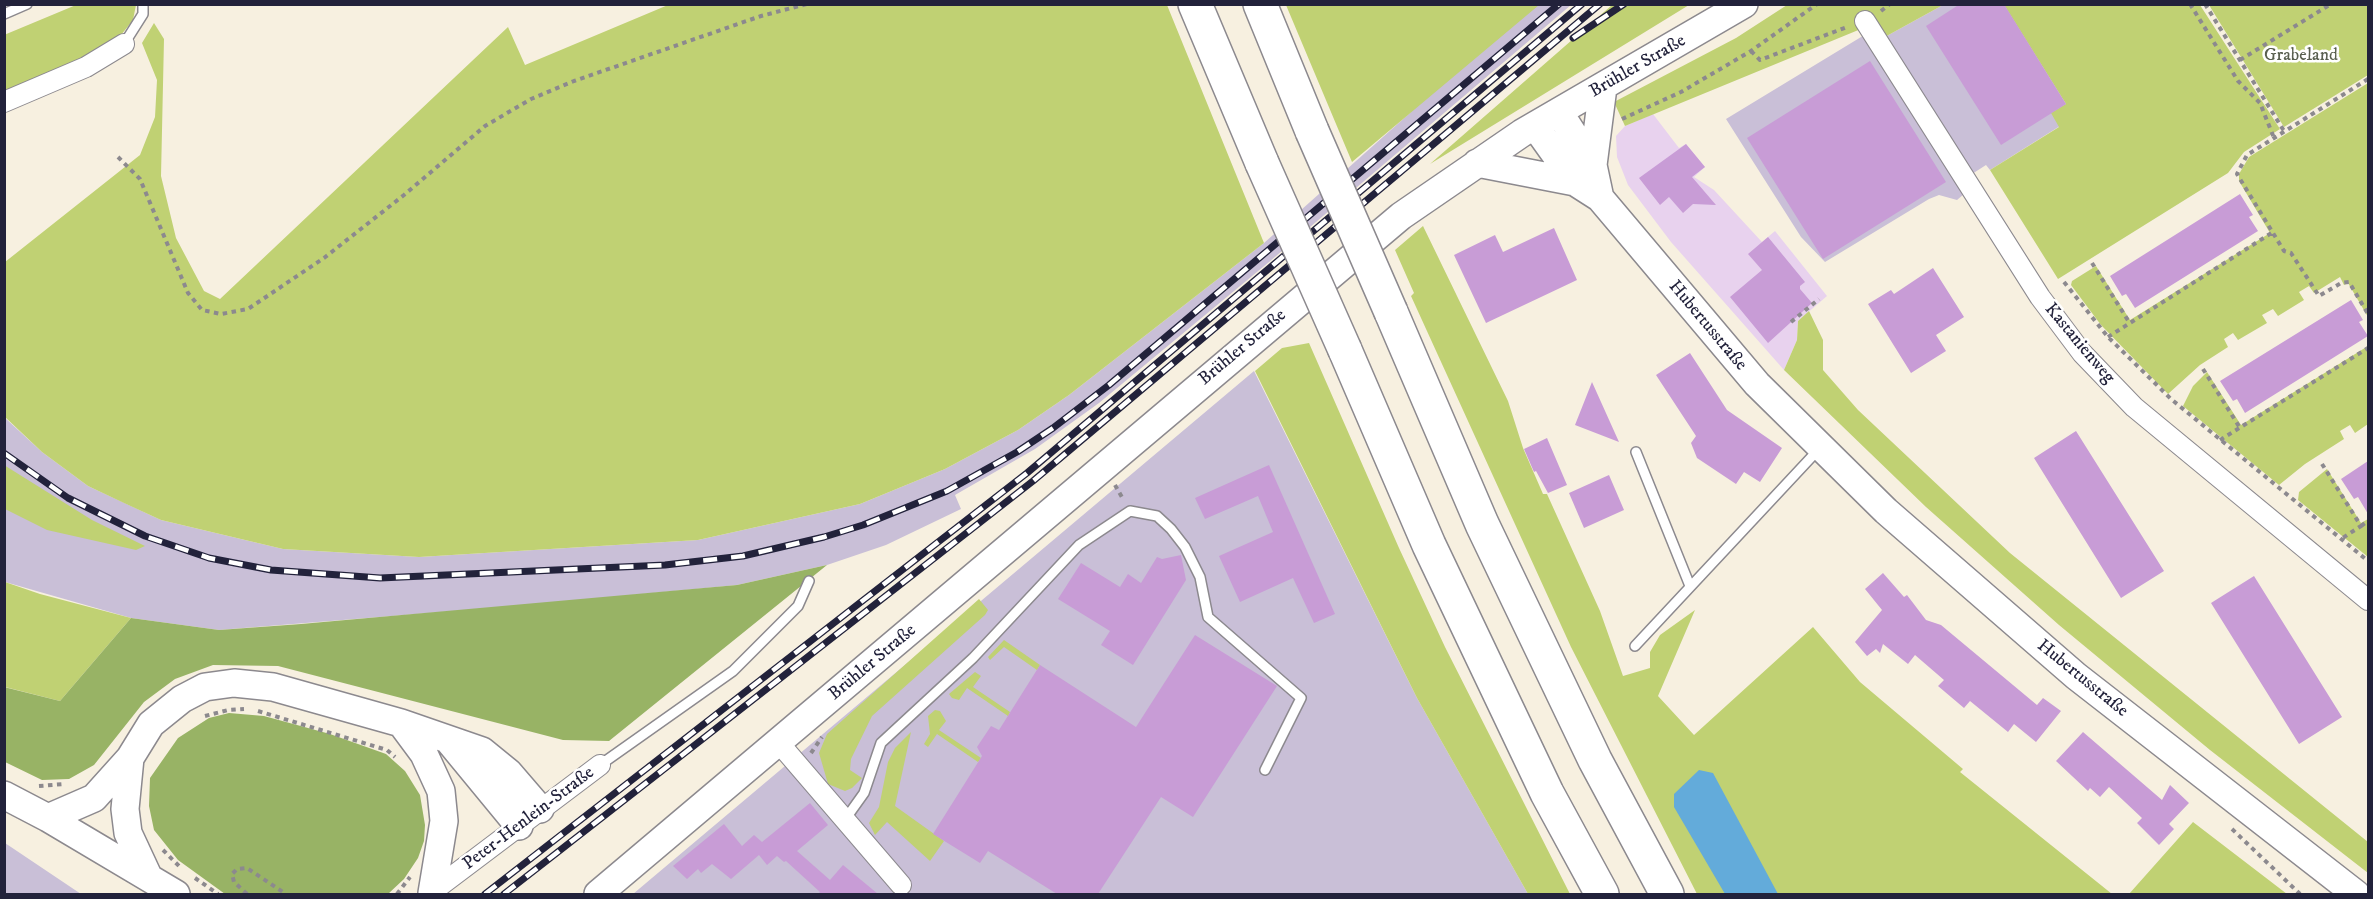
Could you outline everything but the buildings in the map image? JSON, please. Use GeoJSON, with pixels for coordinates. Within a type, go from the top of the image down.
{"type":"FeatureCollection","features":[{"type":"Feature","properties":{"kind":"highway"},"geometry":{"type":"LineString","coordinates":[[1195,4],[1262,163],[1434,555],[1547,793],[1602,894]]}},
{"type":"Feature","properties":{"kind":"highway"},"geometry":{"type":"LineString","coordinates":[[1260,4],[1312,130],[1487,534],[1595,760],[1667,894]]}},
{"type":"Feature","properties":{"kind":"main road","name":"Brühler Straße"},"geometry":{"type":"LineString","coordinates":[[598,894],[1401,216],[1535,126],[1744,4]]}},
{"type":"Feature","properties":{"kind":"main road"},"geometry":{"type":"LineString","coordinates":[[1477,163],[1584,173],[1603,87]]}},
{"type":"Feature","properties":{"kind":"main road","name":"Hubertusstraße"},"geometry":{"type":"LineString","coordinates":[[1558,112],[1584,173],[1600,198],[1757,384],[1886,512],[2076,675],[2356,894]]}},
{"type":"Feature","properties":{"kind":"main road","name":"Hubertusstraße"},"geometry":{"type":"LineString","coordinates":[[1535,126],[1584,173]]}},
{"type":"Feature","properties":{"kind":"main road"},"geometry":{"type":"LineString","coordinates":[[48,818],[94,798],[130,758],[151,724],[182,699],[205,687],[234,683],[273,687],[401,723],[482,751],[509,773],[540,809]]}},
{"type":"Feature","properties":{"kind":"main road"},"geometry":{"type":"LineString","coordinates":[[401,723],[424,754],[441,790],[444,821],[431,894]]}},
{"type":"Feature","properties":{"kind":"main road"},"geometry":{"type":"LineString","coordinates":[[449,741],[519,826]]}},
{"type":"Feature","properties":{"kind":"main road"},"geometry":{"type":"LineString","coordinates":[[130,758],[124,809],[128,833],[148,876]]}},
{"type":"Feature","properties":{"kind":"main road"},"geometry":{"type":"LineString","coordinates":[[4,795],[148,876],[184,880]]}},
{"type":"Feature","properties":{"kind":"street","name":"Kastanienweg"},"geometry":{"type":"LineString","coordinates":[[1865,21],[2040,297],[2082,353],[2134,407],[2368,600]]}},
{"type":"Feature","properties":{"kind":"street"},"geometry":{"type":"LineString","coordinates":[[4,102],[91,64],[124,44]]}},
{"type":"Feature","properties":{"kind":"street"},"geometry":{"type":"LineString","coordinates":[[779,743],[901,885]]}},
{"type":"Feature","properties":{"kind":"street","name":"Peter-Henlein-Straße"},"geometry":{"type":"LineString","coordinates":[[431,894],[600,765]]}},
{"type":"Feature","properties":{"kind":"lane"},"geometry":{"type":"LineString","coordinates":[[4,14],[27,4]]}},
{"type":"Feature","properties":{"kind":"lane"},"geometry":{"type":"LineString","coordinates":[[124,44],[142,14],[143,4]]}},
{"type":"Feature","properties":{"kind":"lane"},"geometry":{"type":"LineString","coordinates":[[1635,646],[1821,447]]}},
{"type":"Feature","properties":{"kind":"lane"},"geometry":{"type":"LineString","coordinates":[[1636,452],[1690,586]]}},
{"type":"Feature","properties":{"kind":"lane"},"geometry":{"type":"LineString","coordinates":[[844,821],[864,793],[881,743],[973,658],[1079,545],[1130,510],[1157,516],[1171,529],[1185,547],[1200,577],[1208,616],[1301,698],[1265,770]]}},
{"type":"Feature","properties":{"kind":"lane"},"geometry":{"type":"LineString","coordinates":[[600,765],[733,670],[798,606],[809,581]]}},
{"type":"Feature","properties":{"kind":"path"},"geometry":{"type":"LineString","coordinates":[[118,157],[140,179],[188,293],[202,310],[221,314],[248,309],[333,251],[404,195],[485,126],[531,99],[574,81],[761,16],[807,4]]}},
{"type":"Feature","properties":{"kind":"path"},"geometry":{"type":"LineString","coordinates":[[1618,121],[1681,92],[1751,51],[1817,4]]}},
{"type":"Feature","properties":{"kind":"path"},"geometry":{"type":"LineString","coordinates":[[2190,4],[2238,81],[2260,103],[2274,138]]}},
{"type":"Feature","properties":{"kind":"path"},"geometry":{"type":"LineString","coordinates":[[2205,4],[2284,131]]}},
{"type":"Feature","properties":{"kind":"path"},"geometry":{"type":"LineString","coordinates":[[2240,60],[2331,4]]}},
{"type":"Feature","properties":{"kind":"path"},"geometry":{"type":"LineString","coordinates":[[1751,51],[1760,60],[1865,21]]}},
{"type":"Feature","properties":{"kind":"path"},"geometry":{"type":"LineString","coordinates":[[2368,79],[2247,155],[2236,174],[2284,250],[2291,253],[2319,296],[2341,283],[2349,282],[2368,314]]}},
{"type":"Feature","properties":{"kind":"path"},"geometry":{"type":"LineString","coordinates":[[2108,337],[2273,232]]}},
{"type":"Feature","properties":{"kind":"path"},"geometry":{"type":"LineString","coordinates":[[2092,263],[2129,322]]}},
{"type":"Feature","properties":{"kind":"path"},"geometry":{"type":"LineString","coordinates":[[2064,282],[2108,337],[2171,399],[2368,561]]}},
{"type":"Feature","properties":{"kind":"path"},"geometry":{"type":"LineString","coordinates":[[1791,322],[1819,299]]}},
{"type":"Feature","properties":{"kind":"path"},"geometry":{"type":"LineString","coordinates":[[2220,440],[2368,348]]}},
{"type":"Feature","properties":{"kind":"path"},"geometry":{"type":"LineString","coordinates":[[2203,369],[2240,428]]}},
{"type":"Feature","properties":{"kind":"path"},"geometry":{"type":"LineString","coordinates":[[2322,464],[2361,526]]}},
{"type":"Feature","properties":{"kind":"path"},"geometry":{"type":"LineString","coordinates":[[2341,539],[2368,521]]}},
{"type":"Feature","properties":{"kind":"path"},"geometry":{"type":"LineString","coordinates":[[198,719],[228,710],[265,712],[387,750],[401,762]]}},
{"type":"Feature","properties":{"kind":"path"},"geometry":{"type":"LineString","coordinates":[[162,849],[184,880],[218,894]]}},
{"type":"Feature","properties":{"kind":"path"},"geometry":{"type":"LineString","coordinates":[[248,894],[234,882],[232,874],[237,869],[247,868],[286,894]]}},
{"type":"Feature","properties":{"kind":"path"},"geometry":{"type":"LineString","coordinates":[[397,894],[416,868]]}},
{"type":"Feature","properties":{"kind":"shaded area"},"geometry":{"type":"Polygon","coordinates":[[[1339,5],[1571,5],[1099,403],[1035,449],[955,495],[961,509],[886,545],[827,565],[737,585],[528,605],[219,630],[131,618],[5,582],[4,417],[42,452],[88,486],[161,520],[283,549],[419,557],[698,540],[860,504],[945,469],[1018,430],[1069,395],[1264,243],[1411,112],[1339,5]]]}},
{"type":"Feature","properties":{"kind":"shaded area"},"geometry":{"type":"Polygon","coordinates":[[[1943,5],[2004,5],[2066,104],[2060,126],[1990,170],[1986,165],[1972,174],[1883,38],[1943,5]]]}},
{"type":"Feature","properties":{"kind":"shaded area"},"geometry":{"type":"Polygon","coordinates":[[[1866,34],[1964,194],[1957,200],[1939,195],[1929,199],[1825,262],[1801,237],[1726,119],[1866,34]]]}},
{"type":"Feature","properties":{"kind":"shaded area"},"geometry":{"type":"Polygon","coordinates":[[[1653,114],[1679,148],[1686,144],[1705,167],[1694,177],[1714,190],[1762,242],[1775,231],[1827,296],[1798,321],[1797,340],[1784,370],[1671,242],[1628,185],[1617,157],[1616,136],[1625,126],[1653,114]]]}},
{"type":"Feature","properties":{"kind":"shaded area"},"geometry":{"type":"Polygon","coordinates":[[[1254,371],[1417,698],[1528,894],[633,894],[1254,371]]]}},
{"type":"Feature","properties":{"kind":"shaded area"},"geometry":{"type":"Polygon","coordinates":[[[5,843],[81,894],[5,894],[5,843]]]}},
{"type":"Feature","properties":{"kind":"green space"},"geometry":{"type":"Polygon","coordinates":[[[76,5],[136,5],[133,20],[121,35],[96,53],[5,94],[4,35],[76,5]]]}},
{"type":"Feature","properties":{"kind":"green space"},"geometry":{"type":"Polygon","coordinates":[[[668,5],[1167,5],[1264,243],[1069,395],[1018,430],[945,469],[860,504],[698,540],[419,557],[283,549],[161,520],[88,486],[42,452],[5,417],[5,262],[140,155],[155,117],[157,80],[142,43],[154,23],[164,39],[161,176],[176,238],[204,291],[220,299],[508,27],[525,65],[668,5]]]}},
{"type":"Feature","properties":{"kind":"green space"},"geometry":{"type":"Polygon","coordinates":[[[1286,5],[1539,5],[1352,162],[1286,5]]]}},
{"type":"Feature","properties":{"kind":"green space"},"geometry":{"type":"Polygon","coordinates":[[[1612,5],[1689,5],[1430,164],[1612,5]]]}},
{"type":"Feature","properties":{"kind":"green space"},"geometry":{"type":"Polygon","coordinates":[[[1787,5],[1943,5],[1883,38],[1873,24],[1625,126],[1614,102],[1736,38],[1787,5]]]}},
{"type":"Feature","properties":{"kind":"green space"},"geometry":{"type":"Polygon","coordinates":[[[2004,5],[2200,5],[2280,129],[2244,152],[2228,173],[2058,279],[1990,170],[2059,127],[2051,113],[2066,104],[2004,5]]]}},
{"type":"Feature","properties":{"kind":"green space","name":"Grabeland"},"geometry":{"type":"Polygon","coordinates":[[[2209,5],[2368,5],[2368,75],[2284,127],[2209,5]]]}},
{"type":"Feature","properties":{"kind":"green space"},"geometry":{"type":"Polygon","coordinates":[[[2368,83],[2368,317],[2348,283],[2344,285],[2340,277],[2314,293],[2309,286],[2299,292],[2304,300],[2278,316],[2273,309],[2262,315],[2267,323],[2238,340],[2233,333],[2224,339],[2228,347],[2200,365],[2168,394],[2101,325],[2071,285],[2072,281],[2096,266],[2130,320],[2270,233],[2239,181],[2239,174],[2249,157],[2368,83]]]}},
{"type":"Feature","properties":{"kind":"green space"},"geometry":{"type":"Polygon","coordinates":[[[1423,226],[1508,401],[1523,448],[1543,494],[1547,494],[1600,611],[1623,676],[1650,668],[1650,652],[1660,635],[1695,610],[1658,696],[1694,735],[1813,627],[1860,682],[1963,769],[1960,772],[2112,894],[1697,894],[1571,647],[1411,296],[1414,293],[1395,250],[1423,226]]]}},
{"type":"Feature","properties":{"kind":"green space"},"geometry":{"type":"Polygon","coordinates":[[[1809,311],[1823,340],[1823,370],[1858,410],[2010,553],[2368,842],[2368,873],[2210,750],[2059,625],[1926,507],[1784,370],[1797,340],[1798,321],[1809,311]]]}},
{"type":"Feature","properties":{"kind":"green space"},"geometry":{"type":"Polygon","coordinates":[[[1309,343],[1445,647],[1570,894],[1528,894],[1417,698],[1255,371],[1282,348],[1309,343]]]}},
{"type":"Feature","properties":{"kind":"green space"},"geometry":{"type":"Polygon","coordinates":[[[2368,346],[2368,424],[2355,433],[2350,425],[2340,431],[2344,439],[2305,464],[2279,485],[2183,406],[2193,386],[2207,372],[2241,425],[2368,346]]]}},
{"type":"Feature","properties":{"kind":"green space"},"geometry":{"type":"Polygon","coordinates":[[[4,465],[92,520],[145,546],[136,550],[47,530],[5,509],[4,465]]]}},
{"type":"Feature","properties":{"kind":"green space"},"geometry":{"type":"Polygon","coordinates":[[[2327,469],[2361,523],[2368,519],[2368,557],[2298,500],[2299,492],[2327,469]]]}},
{"type":"Feature","properties":{"kind":"green space"},"geometry":{"type":"Polygon","coordinates":[[[827,565],[609,741],[563,740],[278,666],[213,665],[175,679],[144,702],[94,765],[69,779],[42,780],[5,762],[4,687],[60,701],[131,618],[219,630],[301,624],[737,585],[827,565]]]}},
{"type":"Feature","properties":{"kind":"green space"},"geometry":{"type":"Polygon","coordinates":[[[5,582],[40,594],[131,618],[60,701],[5,687],[5,582]]]}},
{"type":"Feature","properties":{"kind":"green space"},"geometry":{"type":"Polygon","coordinates":[[[979,599],[988,610],[985,615],[872,716],[851,759],[850,770],[862,778],[852,788],[845,791],[828,784],[819,753],[827,734],[979,599]]]}},
{"type":"Feature","properties":{"kind":"green space"},"geometry":{"type":"Polygon","coordinates":[[[1004,640],[1040,665],[1037,670],[1004,647],[990,660],[988,657],[1004,640]]]}},
{"type":"Feature","properties":{"kind":"green space"},"geometry":{"type":"Polygon","coordinates":[[[975,672],[981,676],[973,687],[1010,712],[1008,716],[967,688],[959,700],[952,698],[949,694],[975,672]]]}},
{"type":"Feature","properties":{"kind":"green space"},"geometry":{"type":"Polygon","coordinates":[[[935,710],[940,711],[946,721],[939,730],[981,758],[978,762],[937,734],[928,747],[924,744],[930,734],[928,716],[935,710]]]}},
{"type":"Feature","properties":{"kind":"green space"},"geometry":{"type":"Polygon","coordinates":[[[229,713],[264,716],[330,734],[386,754],[405,771],[420,795],[425,825],[424,841],[418,858],[404,879],[388,894],[225,894],[178,860],[154,830],[149,806],[150,778],[178,738],[209,718],[229,713]]]}},
{"type":"Feature","properties":{"kind":"green space"},"geometry":{"type":"Polygon","coordinates":[[[911,732],[895,806],[944,841],[930,861],[887,822],[875,835],[869,823],[879,807],[888,762],[895,748],[911,732]]]}},
{"type":"Feature","properties":{"kind":"green space"},"geometry":{"type":"Polygon","coordinates":[[[2193,822],[2287,894],[2129,894],[2193,822]]]}},
{"type":"Feature","properties":{"kind":"water"},"geometry":{"type":"Polygon","coordinates":[[[1699,770],[1713,773],[1778,894],[1725,894],[1674,807],[1674,794],[1699,770]]]}},
{"type":"Feature","properties":{"kind":"railway"},"geometry":{"type":"LineString","coordinates":[[4,453],[68,498],[145,536],[209,558],[271,570],[380,578],[665,565],[743,556],[824,537],[863,525],[947,491],[1017,452],[1053,428],[1109,385],[1559,4]]}},
{"type":"Feature","properties":{"kind":"railway"},"geometry":{"type":"LineString","coordinates":[[485,894],[1027,473],[1582,4]]}},
{"type":"Feature","properties":{"kind":"railway"},"geometry":{"type":"LineString","coordinates":[[504,894],[1033,481],[1600,4]]}},
{"type":"Feature","properties":{"kind":"railway"},"geometry":{"type":"LineString","coordinates":[[1573,38],[1624,4]]}}]}
